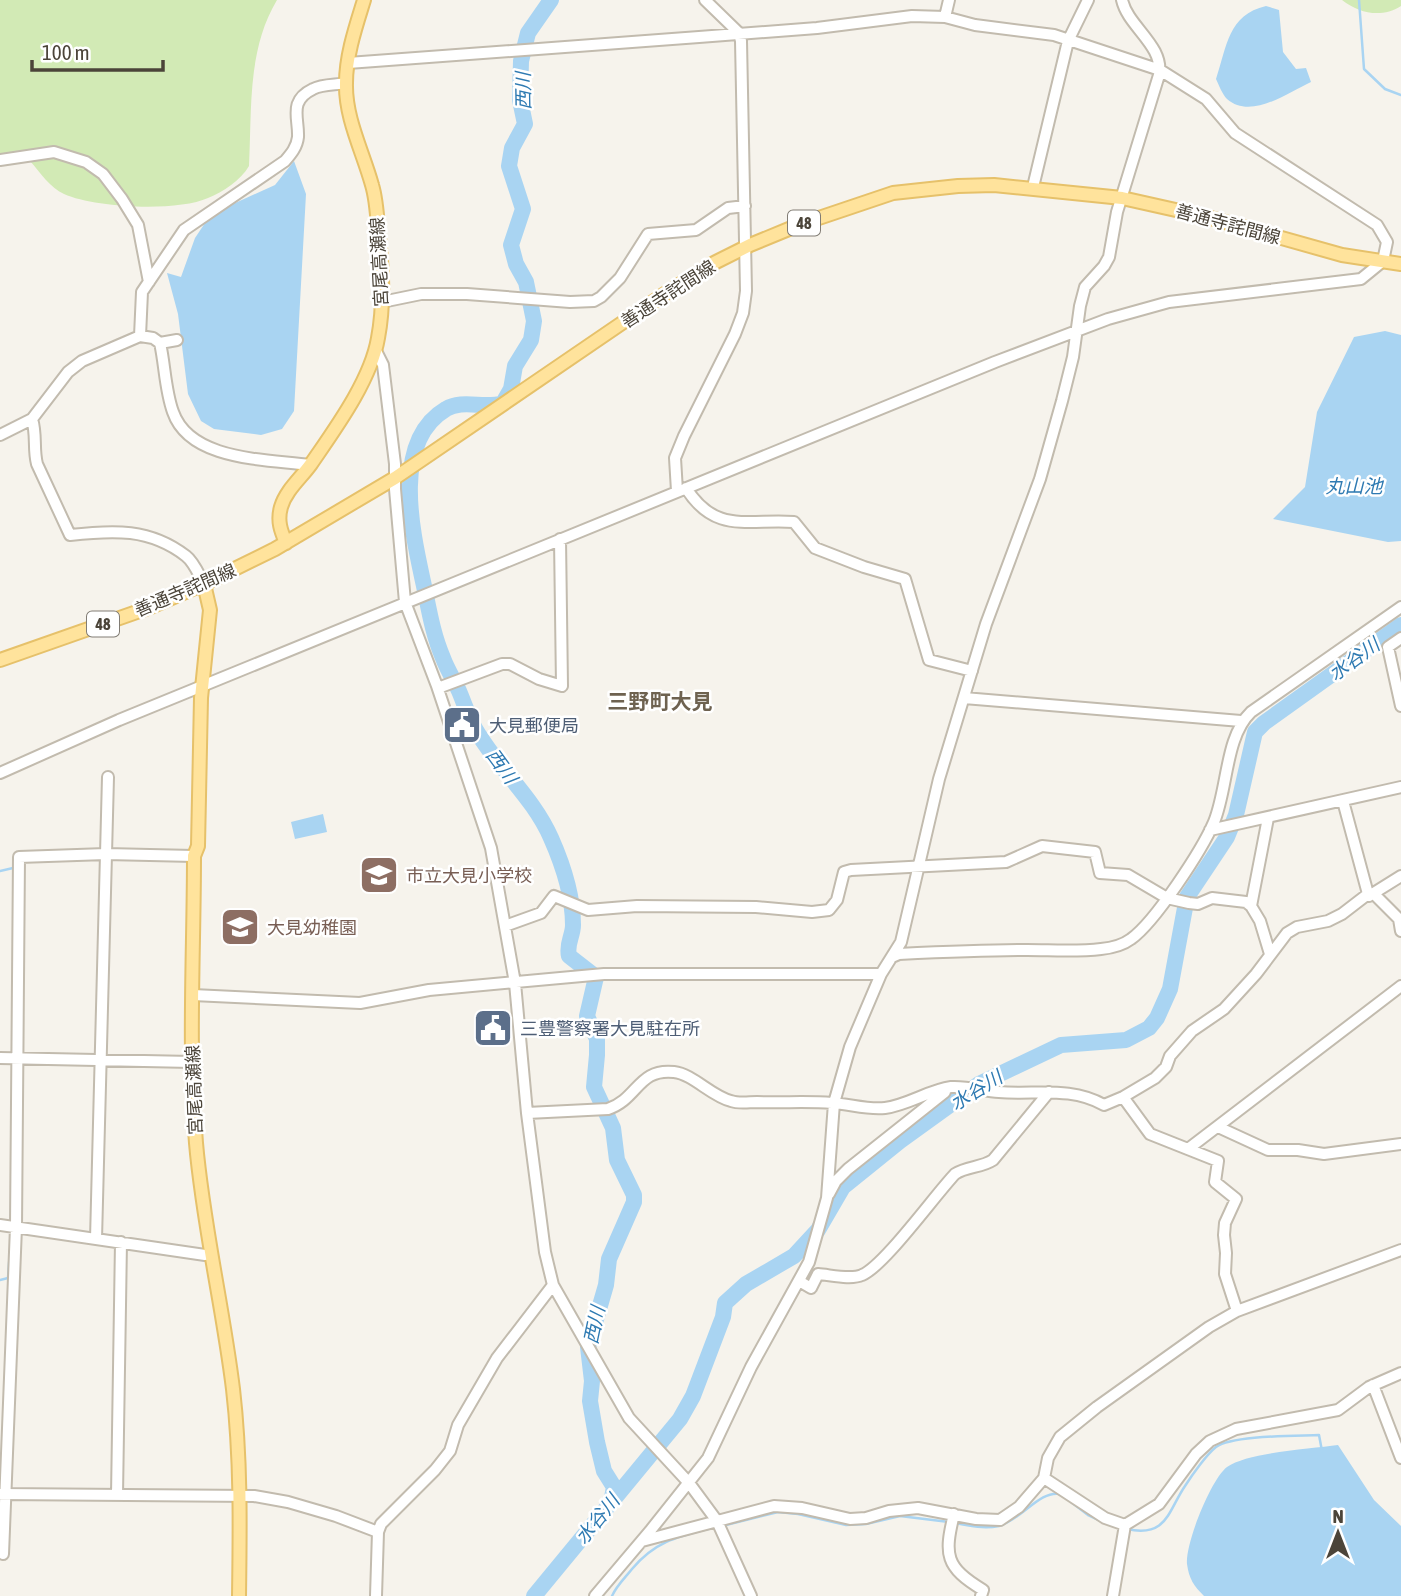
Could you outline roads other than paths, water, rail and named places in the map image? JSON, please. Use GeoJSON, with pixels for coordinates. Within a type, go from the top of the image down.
{"type":"FeatureCollection","features":[{"type":"Feature","properties":{"kind":"main road","name":"宮尾高瀬線"},"geometry":{"type":"LineString","coordinates":[[286,543],[280,529],[281,507],[286,495],[310,465],[364,380],[376,351],[382,302],[382,270],[372,185],[348,103],[346,83],[352,37],[364,0]]}},
{"type":"Feature","properties":{"kind":"main road","name":"善通寺詫間線"},"geometry":{"type":"LineString","coordinates":[[0,660],[151,607],[286,543],[395,478],[663,295],[746,247],[801,224],[893,193],[994,185],[1122,198],[1207,217],[1342,255],[1401,264]]}},
{"type":"Feature","properties":{"kind":"main road","name":"宮尾高瀬線"},"geometry":{"type":"LineString","coordinates":[[204,584],[210,610],[202,686],[198,846],[194,856],[192,1062],[199,1168],[233,1392],[240,1496],[239,1596]]}},
{"type":"Feature","properties":{"kind":"street"},"geometry":{"type":"LineString","coordinates":[[705,0],[739,33],[741,41],[746,291],[743,313],[735,334],[680,447],[675,471],[682,489],[710,515],[725,522],[793,522],[815,548],[905,579],[929,660],[972,671]]}},
{"type":"Feature","properties":{"kind":"street"},"geometry":{"type":"LineString","coordinates":[[944,17],[949,0]]}},
{"type":"Feature","properties":{"kind":"street"},"geometry":{"type":"LineString","coordinates":[[1033,187],[1068,41],[1088,0]]}},
{"type":"Feature","properties":{"kind":"street"},"geometry":{"type":"LineString","coordinates":[[595,1596],[708,1458],[751,1367],[810,1262],[827,1198],[834,1103],[850,1047],[881,974],[901,942],[939,779],[986,624],[1040,479],[1070,368],[1085,287],[1109,257],[1117,212],[1160,70],[1152,48],[1128,17],[1122,0]]}},
{"type":"Feature","properties":{"kind":"street"},"geometry":{"type":"LineString","coordinates":[[0,773],[119,720],[995,362],[1108,319],[1169,302],[1361,279],[1383,261],[1387,242],[1377,225],[1235,133],[1206,99],[1160,70],[1054,35],[975,25],[944,17],[912,16],[817,27],[348,63]]}},
{"type":"Feature","properties":{"kind":"street"},"geometry":{"type":"LineString","coordinates":[[140,336],[142,292],[184,230],[285,161],[294,150],[298,138],[295,110],[302,97],[314,88],[346,83]]}},
{"type":"Feature","properties":{"kind":"street"},"geometry":{"type":"LineString","coordinates":[[0,160],[54,152],[86,162],[103,174],[138,225],[149,282]]}},
{"type":"Feature","properties":{"kind":"street"},"geometry":{"type":"LineString","coordinates":[[382,302],[421,294],[594,301],[620,278],[648,234],[696,230],[728,208],[745,205]]}},
{"type":"Feature","properties":{"kind":"street"},"geometry":{"type":"LineString","coordinates":[[0,435],[32,419],[68,372],[82,361],[140,336],[153,338],[160,343],[173,412],[182,430],[198,444],[225,454],[310,465]]}},
{"type":"Feature","properties":{"kind":"street"},"geometry":{"type":"LineString","coordinates":[[160,343],[177,340]]}},
{"type":"Feature","properties":{"kind":"street"},"geometry":{"type":"LineString","coordinates":[[376,351],[383,365],[405,602],[438,688],[491,848],[515,983],[527,1113],[545,1252],[553,1285],[629,1418],[689,1482],[719,1524],[751,1596]]}},
{"type":"Feature","properties":{"kind":"street"},"geometry":{"type":"LineString","coordinates":[[32,419],[37,443],[37,464],[70,535],[135,532],[153,537],[188,557],[204,584]]}},
{"type":"Feature","properties":{"kind":"street"},"geometry":{"type":"LineString","coordinates":[[438,688],[502,664],[510,664],[539,679],[562,686],[560,539]]}},
{"type":"Feature","properties":{"kind":"street"},"geometry":{"type":"LineString","coordinates":[[892,957],[899,954],[972,950],[1101,949],[1131,940],[1167,898],[1210,830],[1222,797],[1241,721],[1401,607]]}},
{"type":"Feature","properties":{"kind":"street"},"geometry":{"type":"LineString","coordinates":[[1401,638],[1388,647],[1401,706]]}},
{"type":"Feature","properties":{"kind":"street"},"geometry":{"type":"LineString","coordinates":[[964,698],[1241,721]]}},
{"type":"Feature","properties":{"kind":"street"},"geometry":{"type":"LineString","coordinates":[[96,1239],[108,777]]}},
{"type":"Feature","properties":{"kind":"street"},"geometry":{"type":"LineString","coordinates":[[1210,830],[1401,787]]}},
{"type":"Feature","properties":{"kind":"street"},"geometry":{"type":"LineString","coordinates":[[1343,801],[1371,894],[1399,919],[1401,931]]}},
{"type":"Feature","properties":{"kind":"street"},"geometry":{"type":"LineString","coordinates":[[1251,906],[1268,818]]}},
{"type":"Feature","properties":{"kind":"street"},"geometry":{"type":"LineString","coordinates":[[505,926],[541,913],[554,896],[588,910],[637,906],[756,907],[812,912],[829,910],[837,900],[844,872],[851,870],[1006,862],[1042,846],[1058,846],[1095,852],[1100,873],[1128,875],[1167,898],[1198,904],[1212,898],[1223,898],[1251,906],[1260,921],[1270,954]]}},
{"type":"Feature","properties":{"kind":"street"},"geometry":{"type":"LineString","coordinates":[[3,1555],[3,1494],[16,1227],[19,857],[106,854],[194,856]]}},
{"type":"Feature","properties":{"kind":"street"},"geometry":{"type":"LineString","coordinates":[[527,1113],[608,1110],[629,1098],[644,1077],[674,1072],[684,1075],[713,1095],[733,1102],[834,1103],[863,1108],[886,1108],[949,1087],[975,1087],[997,1092],[1080,1094],[1104,1105],[1155,1078],[1192,1031],[1224,1009],[1256,974],[1287,933],[1297,927],[1328,921],[1342,914],[1401,876]]}},
{"type":"Feature","properties":{"kind":"street"},"geometry":{"type":"LineString","coordinates":[[193,995],[360,1003],[429,990],[604,974],[881,974]]}},
{"type":"Feature","properties":{"kind":"street"},"geometry":{"type":"LineString","coordinates":[[1188,1149],[1401,986]]}},
{"type":"Feature","properties":{"kind":"street"},"geometry":{"type":"LineString","coordinates":[[0,1058],[192,1062]]}},
{"type":"Feature","properties":{"kind":"street"},"geometry":{"type":"LineString","coordinates":[[827,1198],[836,1181],[848,1169],[949,1087]]}},
{"type":"Feature","properties":{"kind":"street"},"geometry":{"type":"LineString","coordinates":[[799,1281],[811,1288],[818,1274],[857,1277],[868,1272],[888,1253],[955,1174],[964,1168],[993,1160],[1049,1092]]}},
{"type":"Feature","properties":{"kind":"street"},"geometry":{"type":"LineString","coordinates":[[1123,1097],[1150,1134],[1218,1161],[1215,1182],[1236,1199],[1225,1223],[1224,1274],[1237,1311]]}},
{"type":"Feature","properties":{"kind":"street"},"geometry":{"type":"LineString","coordinates":[[1218,1127],[1268,1150],[1298,1150],[1324,1154],[1401,1144]]}},
{"type":"Feature","properties":{"kind":"street"},"geometry":{"type":"LineString","coordinates":[[0,1225],[205,1255]]}},
{"type":"Feature","properties":{"kind":"street"},"geometry":{"type":"LineString","coordinates":[[117,1495],[121,1242]]}},
{"type":"Feature","properties":{"kind":"street"},"geometry":{"type":"LineString","coordinates":[[642,1541],[719,1524],[774,1506],[802,1508],[850,1519],[918,1508],[952,1520],[1000,1520],[1019,1507],[1044,1478],[1048,1458],[1060,1437],[1181,1346],[1237,1311],[1401,1250]]}},
{"type":"Feature","properties":{"kind":"street"},"geometry":{"type":"LineString","coordinates":[[376,1596],[378,1532],[381,1524],[435,1470],[450,1451],[458,1425],[497,1358],[553,1285]]}},
{"type":"Feature","properties":{"kind":"street"},"geometry":{"type":"LineString","coordinates":[[0,1287],[14,1287]]}},
{"type":"Feature","properties":{"kind":"street"},"geometry":{"type":"LineString","coordinates":[[1113,1596],[1125,1525],[1159,1504],[1196,1454],[1210,1441],[1236,1429],[1338,1410],[1373,1385],[1401,1373]]}},
{"type":"Feature","properties":{"kind":"street"},"geometry":{"type":"LineString","coordinates":[[1373,1385],[1401,1458]]}},
{"type":"Feature","properties":{"kind":"street"},"geometry":{"type":"LineString","coordinates":[[1044,1478],[1105,1518],[1125,1525]]}},
{"type":"Feature","properties":{"kind":"street"},"geometry":{"type":"LineString","coordinates":[[3,1494],[240,1496],[288,1502],[378,1532]]}},
{"type":"Feature","properties":{"kind":"street"},"geometry":{"type":"LineString","coordinates":[[952,1520],[948,1555],[954,1567],[983,1590],[981,1596]]}},
{"type":"Feature","properties":{"kind":"water"},"geometry":{"type":"Polygon","coordinates":[[[1266,6],[1279,10],[1283,52],[1296,69],[1306,68],[1311,82],[1258,106],[1237,105],[1225,97],[1216,79],[1223,55],[1236,24],[1253,10],[1266,6]]]}},
{"type":"Feature","properties":{"kind":"water"},"geometry":{"type":"Polygon","coordinates":[[[294,161],[306,194],[294,411],[282,429],[261,435],[214,429],[201,421],[188,394],[178,314],[167,273],[181,277],[195,238],[211,214],[275,185],[294,161]]]}},
{"type":"Feature","properties":{"kind":"water","name":"丸山池"},"geometry":{"type":"Polygon","coordinates":[[[1385,331],[1401,335],[1401,541],[1388,542],[1273,519],[1305,487],[1317,412],[1354,337],[1385,331]]]}},
{"type":"Feature","properties":{"kind":"water"},"geometry":{"type":"Polygon","coordinates":[[[323,814],[327,832],[295,839],[291,822],[323,814]]]}},
{"type":"Feature","properties":{"kind":"water"},"geometry":{"type":"Polygon","coordinates":[[[1338,1445],[1374,1500],[1401,1526],[1401,1596],[1204,1596],[1191,1578],[1187,1555],[1200,1512],[1214,1484],[1227,1467],[1249,1458],[1338,1445]]]}},
{"type":"Feature","properties":{"kind":"waterway","name":"西川"},"geometry":{"type":"LineString","coordinates":[[551,0],[528,33],[521,61],[520,100],[525,124],[512,148],[509,166],[523,209],[511,245],[516,264],[526,282],[534,321],[531,340],[515,366],[511,389],[503,403],[452,406],[429,424],[417,443],[410,491],[415,541],[432,622],[446,666],[476,730],[527,798],[551,838],[563,869],[571,903],[573,925],[569,956],[596,977],[587,1016],[597,1039],[594,1087],[613,1128],[617,1160],[634,1195],[634,1202],[609,1259],[606,1285],[588,1347],[592,1381],[590,1401],[604,1471],[614,1487],[611,1503]]}},
{"type":"Feature","properties":{"kind":"waterway"},"geometry":{"type":"LineString","coordinates":[[1359,0],[1364,69],[1385,89],[1401,95]]}},
{"type":"Feature","properties":{"kind":"waterway","name":"水谷川"},"geometry":{"type":"LineString","coordinates":[[534,1596],[680,1419],[693,1396],[723,1317],[725,1303],[746,1284],[794,1256],[818,1230],[843,1187],[900,1141],[979,1084],[1061,1045],[1126,1040],[1149,1028],[1157,1018],[1170,989],[1187,897],[1227,837],[1236,815],[1255,732],[1401,625]]}},
{"type":"Feature","properties":{"kind":"waterway"},"geometry":{"type":"LineString","coordinates":[[0,871],[13,868],[16,872]]}},
{"type":"Feature","properties":{"kind":"waterway"},"geometry":{"type":"LineString","coordinates":[[11,1222],[12,1133]]}},
{"type":"Feature","properties":{"kind":"waterway"},"geometry":{"type":"LineString","coordinates":[[0,1280],[8,1278],[10,1250]]}},
{"type":"Feature","properties":{"kind":"waterway"},"geometry":{"type":"LineString","coordinates":[[1127,1529],[1151,1530],[1165,1520],[1204,1460],[1216,1447],[1224,1443],[1250,1438],[1319,1435],[1322,1451]]}},
{"type":"Feature","properties":{"kind":"waterway"},"geometry":{"type":"LineString","coordinates":[[955,1523],[982,1527],[999,1526],[1045,1496],[1060,1494]]}},
{"type":"Feature","properties":{"kind":"waterway"},"geometry":{"type":"LineString","coordinates":[[1071,1502],[1101,1521]]}},
{"type":"Feature","properties":{"kind":"waterway"},"geometry":{"type":"LineString","coordinates":[[722,1526],[778,1512],[846,1525],[866,1524],[900,1516],[949,1522]]}},
{"type":"Feature","properties":{"kind":"waterway"},"geometry":{"type":"LineString","coordinates":[[612,1596],[632,1569],[650,1551],[670,1540],[716,1527]]}},
{"type":"Feature","properties":{"kind":"place","name":"大見郵便局"},"geometry":{"type":"Point","coordinates":[462,725]}},
{"type":"Feature","properties":{"kind":"place","name":"市立大見小学校"},"geometry":{"type":"Point","coordinates":[379,875]}},
{"type":"Feature","properties":{"kind":"place","name":"大見幼稚園"},"geometry":{"type":"Point","coordinates":[240,927]}},
{"type":"Feature","properties":{"kind":"place","name":"三豊警察署大見駐在所"},"geometry":{"type":"Point","coordinates":[493,1028]}},
{"type":"Feature","properties":{"kind":"district","name":"三野町大見"},"geometry":{"type":"Point","coordinates":[660,701]}}]}
